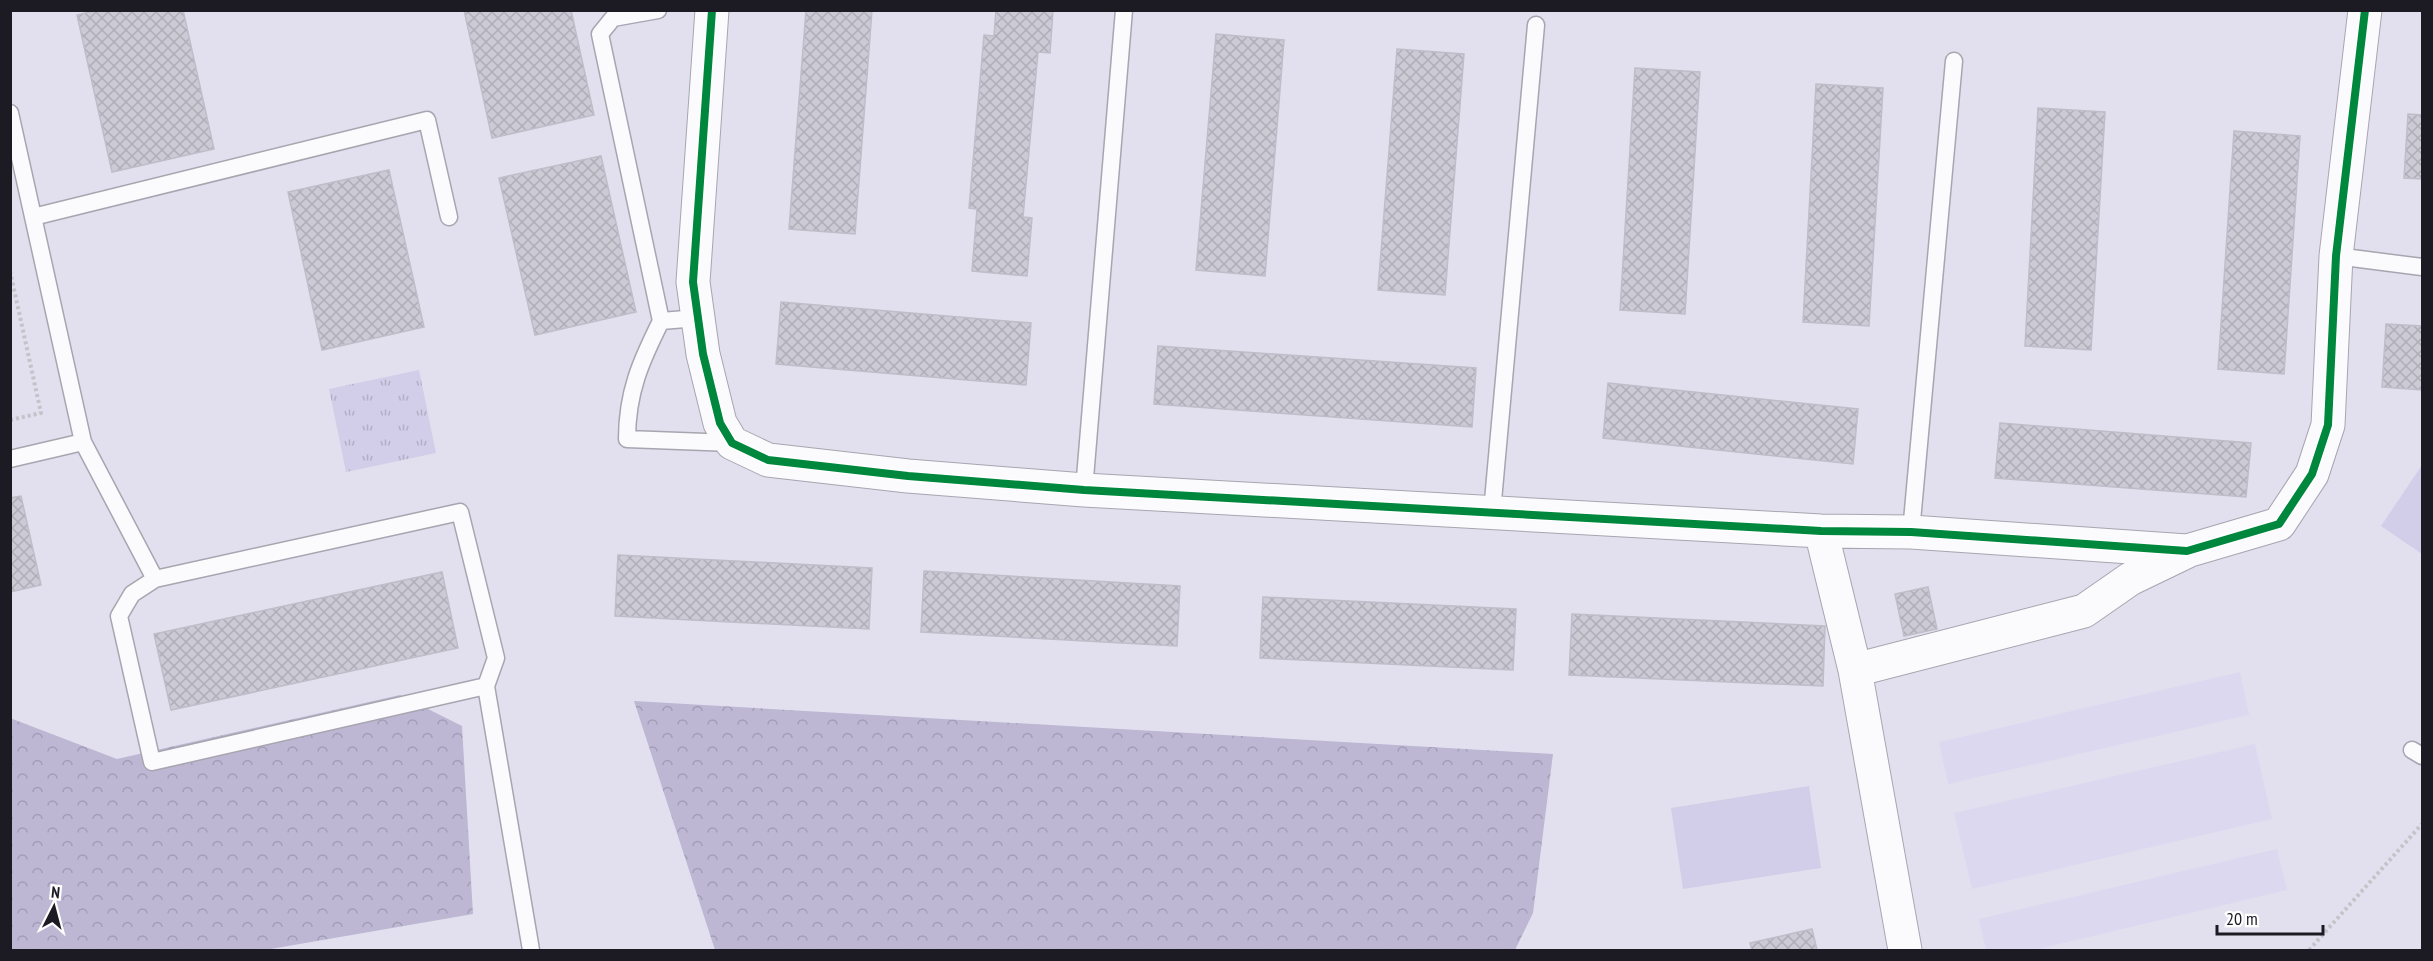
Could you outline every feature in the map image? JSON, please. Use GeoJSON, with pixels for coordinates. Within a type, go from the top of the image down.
{"type":"FeatureCollection","features":[{"type":"Feature","properties":{"kind":"street"},"geometry":{"type":"LineString","coordinates":[[712,10],[693,282],[708,377],[720,423],[732,443],[768,460],[908,476],[1084,490],[1821,531],[1911,532],[2187,551]]}},
{"type":"Feature","properties":{"kind":"street"},"geometry":{"type":"LineString","coordinates":[[1855,670],[2084,611],[2130,579],[2187,551],[2279,524],[2312,474],[2328,425],[2336,256],[2365,10]]}},
{"type":"Feature","properties":{"kind":"street"},"geometry":{"type":"LineString","coordinates":[[1821,531],[1855,670],[1905,951]]}},
{"type":"Feature","properties":{"kind":"lane"},"geometry":{"type":"LineString","coordinates":[[658,10],[613,18],[600,34],[661,321],[639,367],[627,416],[627,439],[732,443]]}},
{"type":"Feature","properties":{"kind":"lane"},"geometry":{"type":"LineString","coordinates":[[1084,490],[1124,10]]}},
{"type":"Feature","properties":{"kind":"lane"},"geometry":{"type":"LineString","coordinates":[[1492,512],[1536,25]]}},
{"type":"Feature","properties":{"kind":"lane"},"geometry":{"type":"LineString","coordinates":[[1911,532],[1954,62]]}},
{"type":"Feature","properties":{"kind":"lane"},"geometry":{"type":"LineString","coordinates":[[10,113],[82,442],[155,579]]}},
{"type":"Feature","properties":{"kind":"lane"},"geometry":{"type":"LineString","coordinates":[[33,217],[427,120],[449,217]]}},
{"type":"Feature","properties":{"kind":"lane"},"geometry":{"type":"LineString","coordinates":[[2336,256],[2422,267]]}},
{"type":"Feature","properties":{"kind":"lane"},"geometry":{"type":"LineString","coordinates":[[661,321],[698,318]]}},
{"type":"Feature","properties":{"kind":"lane"},"geometry":{"type":"LineString","coordinates":[[10,459],[82,442]]}},
{"type":"Feature","properties":{"kind":"lane"},"geometry":{"type":"LineString","coordinates":[[486,686],[152,762],[119,616],[132,594],[155,579],[460,512],[496,658],[486,686],[531,951]]}},
{"type":"Feature","properties":{"kind":"path"},"geometry":{"type":"LineString","coordinates":[[10,271],[41,413],[10,420]]}},
{"type":"Feature","properties":{"kind":"path"},"geometry":{"type":"LineString","coordinates":[[2309,951],[2422,824]]}},
{"type":"Feature","properties":{"kind":"shaded area"},"geometry":{"type":"Polygon","coordinates":[[[2240,672],[2249,715],[1948,784],[1939,742],[2240,672]]]}},
{"type":"Feature","properties":{"kind":"shaded area"},"geometry":{"type":"Polygon","coordinates":[[[2255,744],[2272,819],[1972,889],[1954,813],[2255,744]]]}},
{"type":"Feature","properties":{"kind":"shaded area"},"geometry":{"type":"Polygon","coordinates":[[[2277,849],[2287,890],[2034,950],[1986,950],[1979,919],[2277,849]]]}},
{"type":"Feature","properties":{"kind":"green space"},"geometry":{"type":"Polygon","coordinates":[[[419,370],[436,453],[346,472],[329,389],[419,370]]]}},
{"type":"Feature","properties":{"kind":"green space"},"geometry":{"type":"Polygon","coordinates":[[[2422,465],[2422,554],[2381,526],[2422,465]]]}},
{"type":"Feature","properties":{"kind":"green space"},"geometry":{"type":"Polygon","coordinates":[[[400,695],[462,726],[473,914],[265,950],[11,950],[10,718],[117,759],[400,695]]]}},
{"type":"Feature","properties":{"kind":"green space"},"geometry":{"type":"Polygon","coordinates":[[[634,701],[1553,754],[1533,913],[1515,950],[715,950],[634,701]]]}},
{"type":"Feature","properties":{"kind":"green space"},"geometry":{"type":"Polygon","coordinates":[[[1809,786],[1821,868],[1683,889],[1671,808],[1809,786]]]}},
{"type":"Feature","properties":{"kind":"building"},"geometry":{"type":"Polygon","coordinates":[[[97,10],[183,10],[214,149],[112,172],[77,15],[97,10]]]}},
{"type":"Feature","properties":{"kind":"building"},"geometry":{"type":"Polygon","coordinates":[[[464,10],[571,10],[594,115],[492,138],[464,10]]]}},
{"type":"Feature","properties":{"kind":"building"},"geometry":{"type":"Polygon","coordinates":[[[806,10],[872,10],[855,234],[789,229],[806,10]]]}},
{"type":"Feature","properties":{"kind":"building"},"geometry":{"type":"Polygon","coordinates":[[[996,10],[1053,10],[1050,53],[1038,52],[1023,217],[1032,218],[1027,276],[972,271],[977,209],[969,208],[984,35],[994,36],[996,10]]]}},
{"type":"Feature","properties":{"kind":"building"},"geometry":{"type":"Polygon","coordinates":[[[1216,34],[1284,40],[1265,276],[1196,270],[1216,34]]]}},
{"type":"Feature","properties":{"kind":"building"},"geometry":{"type":"Polygon","coordinates":[[[1397,49],[1464,54],[1445,295],[1378,290],[1397,49]]]}},
{"type":"Feature","properties":{"kind":"building"},"geometry":{"type":"Polygon","coordinates":[[[1635,68],[1700,72],[1685,314],[1620,310],[1635,68]]]}},
{"type":"Feature","properties":{"kind":"building"},"geometry":{"type":"Polygon","coordinates":[[[1816,84],[1883,88],[1869,326],[1803,322],[1816,84]]]}},
{"type":"Feature","properties":{"kind":"building"},"geometry":{"type":"Polygon","coordinates":[[[2038,108],[2105,112],[2091,350],[2025,346],[2038,108]]]}},
{"type":"Feature","properties":{"kind":"building"},"geometry":{"type":"Polygon","coordinates":[[[2408,114],[2422,115],[2422,179],[2404,178],[2408,114]]]}},
{"type":"Feature","properties":{"kind":"building"},"geometry":{"type":"Polygon","coordinates":[[[2234,131],[2300,136],[2284,374],[2218,369],[2234,131]]]}},
{"type":"Feature","properties":{"kind":"building"},"geometry":{"type":"Polygon","coordinates":[[[601,156],[636,312],[535,335],[499,178],[601,156]]]}},
{"type":"Feature","properties":{"kind":"building"},"geometry":{"type":"Polygon","coordinates":[[[389,170],[424,327],[322,350],[288,192],[389,170]]]}},
{"type":"Feature","properties":{"kind":"building"},"geometry":{"type":"Polygon","coordinates":[[[781,302],[1031,323],[1026,385],[776,364],[781,302]]]}},
{"type":"Feature","properties":{"kind":"building"},"geometry":{"type":"Polygon","coordinates":[[[2386,324],[2422,326],[2422,390],[2382,387],[2386,324]]]}},
{"type":"Feature","properties":{"kind":"building"},"geometry":{"type":"Polygon","coordinates":[[[1158,346],[1476,368],[1472,427],[1154,404],[1158,346]]]}},
{"type":"Feature","properties":{"kind":"building"},"geometry":{"type":"Polygon","coordinates":[[[1608,383],[1858,409],[1853,464],[1603,438],[1608,383]]]}},
{"type":"Feature","properties":{"kind":"building"},"geometry":{"type":"Polygon","coordinates":[[[2000,423],[2251,443],[2246,497],[1995,478],[2000,423]]]}},
{"type":"Feature","properties":{"kind":"building"},"geometry":{"type":"Polygon","coordinates":[[[21,496],[41,585],[10,592],[10,498],[21,496]]]}},
{"type":"Feature","properties":{"kind":"building"},"geometry":{"type":"Polygon","coordinates":[[[618,555],[872,568],[869,629],[615,616],[618,555]]]}},
{"type":"Feature","properties":{"kind":"building"},"geometry":{"type":"Polygon","coordinates":[[[924,571],[1180,586],[1177,646],[921,632],[924,571]]]}},
{"type":"Feature","properties":{"kind":"building"},"geometry":{"type":"Polygon","coordinates":[[[442,572],[458,648],[171,710],[154,634],[442,572]]]}},
{"type":"Feature","properties":{"kind":"building"},"geometry":{"type":"Polygon","coordinates":[[[1928,587],[1937,629],[1904,636],[1895,594],[1928,587]]]}},
{"type":"Feature","properties":{"kind":"building"},"geometry":{"type":"Polygon","coordinates":[[[1263,597],[1516,609],[1513,670],[1260,658],[1263,597]]]}},
{"type":"Feature","properties":{"kind":"building"},"geometry":{"type":"Polygon","coordinates":[[[1572,614],[1825,626],[1823,686],[1569,675],[1572,614]]]}},
{"type":"Feature","properties":{"kind":"building"},"geometry":{"type":"Polygon","coordinates":[[[1812,929],[1817,950],[1752,950],[1750,943],[1812,929]]]}},
{"type":"Feature","properties":{"kind":"cycle path"},"geometry":{"type":"LineString","coordinates":[[712,10],[693,282],[703,354],[720,423],[732,443],[768,460],[908,476],[1084,490],[1821,531],[1911,532],[2187,551],[2279,524],[2312,474],[2328,425],[2336,256],[2365,10]]}}]}
